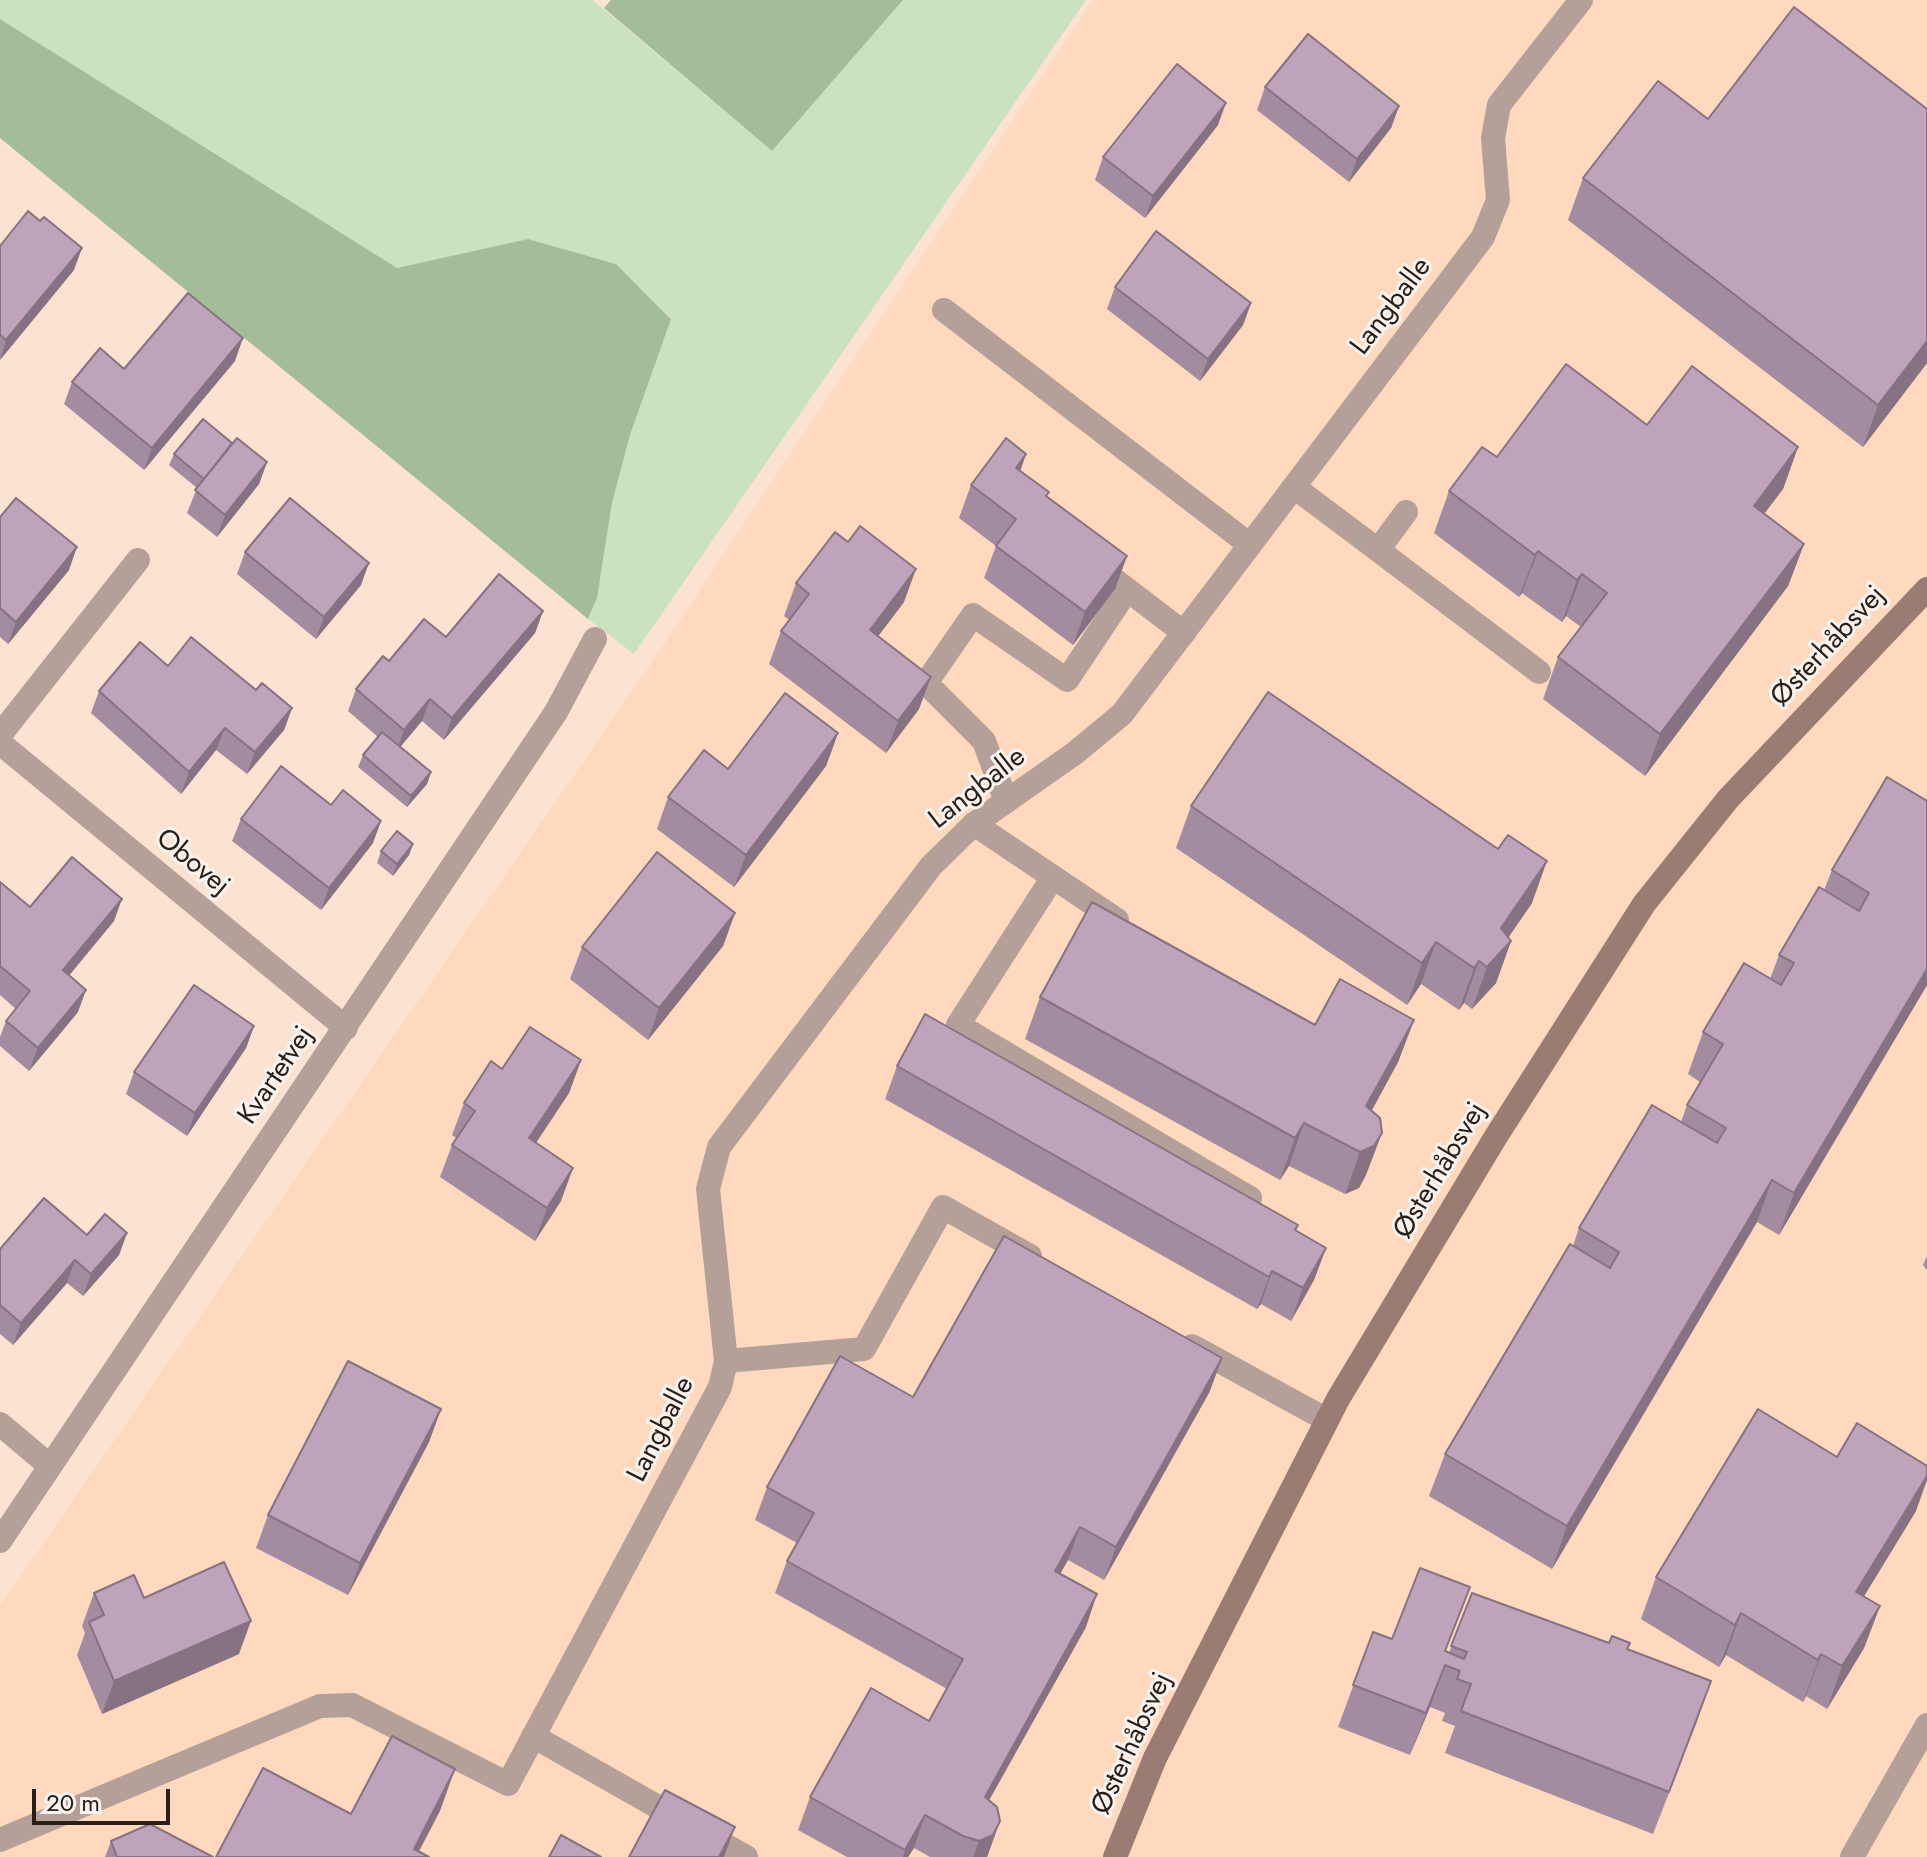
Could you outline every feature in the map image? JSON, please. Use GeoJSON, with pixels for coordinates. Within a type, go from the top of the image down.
{"type":"FeatureCollection","features":[{"type":"Feature","properties":{"kind":"street","name":"Langballe"},"geometry":{"type":"LineString","coordinates":[[0,1840],[320,1706],[352,1705],[508,1784],[720,1387],[726,1361],[708,1189],[719,1147],[931,866],[974,824],[1122,714],[1483,237],[1498,200],[1493,138],[1499,105],[1581,0]]}},
{"type":"Feature","properties":{"kind":"street"},"geometry":{"type":"LineString","coordinates":[[944,310],[1250,545]]}},
{"type":"Feature","properties":{"kind":"street"},"geometry":{"type":"LineString","coordinates":[[1294,487],[1539,672]]}},
{"type":"Feature","properties":{"kind":"street"},"geometry":{"type":"LineString","coordinates":[[1378,550],[1406,512]]}},
{"type":"Feature","properties":{"kind":"street"},"geometry":{"type":"LineString","coordinates":[[0,735],[138,560]]}},
{"type":"Feature","properties":{"kind":"street"},"geometry":{"type":"LineString","coordinates":[[1093,563],[1184,633]]}},
{"type":"Feature","properties":{"kind":"street","name":"Østerhåbsvej"},"geometry":{"type":"LineString","coordinates":[[1115,1857],[1155,1758],[1327,1420],[1495,1138],[1644,904],[1728,799],[1927,589]]}},
{"type":"Feature","properties":{"kind":"street"},"geometry":{"type":"LineString","coordinates":[[1006,801],[984,741],[926,683],[973,615],[1067,680],[1127,590]]}},
{"type":"Feature","properties":{"kind":"street","name":"Kvartetvej"},"geometry":{"type":"LineString","coordinates":[[0,1541],[556,712],[595,639]]}},
{"type":"Feature","properties":{"kind":"street","name":"Obovej"},"geometry":{"type":"LineString","coordinates":[[0,743],[346,1028]]}},
{"type":"Feature","properties":{"kind":"street"},"geometry":{"type":"LineString","coordinates":[[974,824],[1133,930]]}},
{"type":"Feature","properties":{"kind":"street"},"geometry":{"type":"LineString","coordinates":[[1053,877],[958,1025],[1250,1198]]}},
{"type":"Feature","properties":{"kind":"street"},"geometry":{"type":"LineString","coordinates":[[726,1361],[864,1349],[943,1207],[1051,1267]]}},
{"type":"Feature","properties":{"kind":"street"},"geometry":{"type":"LineString","coordinates":[[1172,1335],[1327,1420]]}},
{"type":"Feature","properties":{"kind":"street"},"geometry":{"type":"LineString","coordinates":[[0,1424],[50,1466]]}},
{"type":"Feature","properties":{"kind":"street"},"geometry":{"type":"LineString","coordinates":[[1852,1857],[1927,1725]]}},
{"type":"Feature","properties":{"kind":"street"},"geometry":{"type":"LineString","coordinates":[[533,1736],[746,1857]]}},
{"type":"Feature","properties":{"kind":"shaded area"},"geometry":{"type":"Polygon","coordinates":[[[1093,0],[1927,0],[1927,1857],[0,1857],[0,1606],[646,671],[1093,0]]]}},
{"type":"Feature","properties":{"kind":"green space"},"geometry":{"type":"Polygon","coordinates":[[[0,0],[593,0],[772,151],[903,0],[1086,0],[634,654],[588,619],[597,598],[612,503],[630,435],[671,318],[616,264],[528,239],[397,269],[0,19],[0,0]]]}},
{"type":"Feature","properties":{"kind":"green space"},"geometry":{"type":"Polygon","coordinates":[[[611,0],[903,0],[772,151],[604,8],[611,0]]]}},
{"type":"Feature","properties":{"kind":"green space"},"geometry":{"type":"Polygon","coordinates":[[[0,19],[397,268],[528,239],[616,264],[671,319],[630,435],[612,503],[597,598],[588,619],[0,138],[0,19]]]}},
{"type":"Feature","properties":{"kind":"building"},"geometry":{"type":"Polygon","coordinates":[[[1794,7],[1927,109],[1927,341],[1878,405],[1583,178],[1658,81],[1708,119],[1794,7]]]}},
{"type":"Feature","properties":{"kind":"building"},"geometry":{"type":"Polygon","coordinates":[[[1308,34],[1399,106],[1357,159],[1265,87],[1308,34]]]}},
{"type":"Feature","properties":{"kind":"building"},"geometry":{"type":"Polygon","coordinates":[[[1177,64],[1226,103],[1153,196],[1103,157],[1177,64]]]}},
{"type":"Feature","properties":{"kind":"building"},"geometry":{"type":"Polygon","coordinates":[[[28,211],[40,221],[44,217],[82,248],[6,340],[0,335],[0,246],[28,211]]]}},
{"type":"Feature","properties":{"kind":"building"},"geometry":{"type":"Polygon","coordinates":[[[1156,231],[1251,303],[1208,359],[1115,287],[1156,231]]]}},
{"type":"Feature","properties":{"kind":"building"},"geometry":{"type":"Polygon","coordinates":[[[188,293],[243,338],[152,448],[72,382],[100,348],[124,369],[188,293]]]}},
{"type":"Feature","properties":{"kind":"building"},"geometry":{"type":"Polygon","coordinates":[[[1566,364],[1647,425],[1692,366],[1798,447],[1754,506],[1804,544],[1660,734],[1558,657],[1607,593],[1582,574],[1577,580],[1538,551],[1535,555],[1449,491],[1482,447],[1497,457],[1566,364]]]}},
{"type":"Feature","properties":{"kind":"building"},"geometry":{"type":"Polygon","coordinates":[[[203,419],[232,443],[204,479],[174,454],[203,419]]]}},
{"type":"Feature","properties":{"kind":"building"},"geometry":{"type":"Polygon","coordinates":[[[237,438],[267,462],[225,515],[195,490],[237,438]]]}},
{"type":"Feature","properties":{"kind":"building"},"geometry":{"type":"Polygon","coordinates":[[[1006,438],[1026,454],[1016,468],[1049,492],[1046,496],[1127,556],[1085,612],[996,546],[1016,519],[971,485],[1006,438]]]}},
{"type":"Feature","properties":{"kind":"building"},"geometry":{"type":"Polygon","coordinates":[[[16,498],[77,547],[16,622],[0,608],[0,517],[16,498]]]}},
{"type":"Feature","properties":{"kind":"building"},"geometry":{"type":"Polygon","coordinates":[[[290,498],[369,563],[324,617],[245,552],[290,498]]]}},
{"type":"Feature","properties":{"kind":"building"},"geometry":{"type":"Polygon","coordinates":[[[860,526],[916,569],[870,630],[931,677],[898,721],[781,631],[809,594],[796,583],[835,532],[848,542],[860,526]]]}},
{"type":"Feature","properties":{"kind":"building"},"geometry":{"type":"Polygon","coordinates":[[[499,574],[543,611],[452,718],[430,699],[404,730],[356,689],[383,656],[389,661],[424,619],[446,637],[499,574]]]}},
{"type":"Feature","properties":{"kind":"building"},"geometry":{"type":"Polygon","coordinates":[[[191,637],[256,690],[262,683],[292,708],[255,752],[225,728],[189,772],[99,691],[140,642],[168,666],[191,637]]]}},
{"type":"Feature","properties":{"kind":"building"},"geometry":{"type":"Polygon","coordinates":[[[1268,692],[1498,849],[1508,835],[1547,861],[1501,928],[1511,941],[1487,967],[1479,961],[1474,968],[1436,942],[1422,963],[1191,806],[1268,692]]]}},
{"type":"Feature","properties":{"kind":"building"},"geometry":{"type":"Polygon","coordinates":[[[785,693],[838,733],[746,855],[668,797],[704,750],[728,769],[785,693]]]}},
{"type":"Feature","properties":{"kind":"building"},"geometry":{"type":"Polygon","coordinates":[[[382,732],[431,772],[411,796],[363,755],[382,732]]]}},
{"type":"Feature","properties":{"kind":"building"},"geometry":{"type":"Polygon","coordinates":[[[281,766],[331,805],[343,790],[381,821],[329,888],[241,819],[281,766]]]}},
{"type":"Feature","properties":{"kind":"building"},"geometry":{"type":"Polygon","coordinates":[[[1887,777],[1927,801],[1927,969],[1794,1193],[1772,1180],[1567,1526],[1445,1454],[1570,1244],[1610,1268],[1619,1252],[1579,1228],[1652,1105],[1717,1143],[1726,1128],[1687,1105],[1723,1044],[1703,1032],[1744,963],[1781,985],[1794,963],[1779,955],[1819,887],[1859,911],[1869,893],[1832,870],[1887,777]]]}},
{"type":"Feature","properties":{"kind":"building"},"geometry":{"type":"Polygon","coordinates":[[[397,831],[413,844],[397,864],[381,851],[397,831]]]}},
{"type":"Feature","properties":{"kind":"building"},"geometry":{"type":"Polygon","coordinates":[[[657,852],[735,913],[659,1008],[582,947],[657,852]]]}},
{"type":"Feature","properties":{"kind":"building"},"geometry":{"type":"Polygon","coordinates":[[[72,857],[122,899],[63,970],[86,990],[38,1048],[6,1021],[30,991],[0,966],[0,882],[30,907],[72,857]]]}},
{"type":"Feature","properties":{"kind":"building"},"geometry":{"type":"Polygon","coordinates":[[[1092,902],[1315,1025],[1340,979],[1414,1020],[1366,1106],[1380,1118],[1382,1133],[1374,1146],[1360,1152],[1304,1123],[1295,1138],[1040,997],[1092,902]]]}},
{"type":"Feature","properties":{"kind":"building"},"geometry":{"type":"Polygon","coordinates":[[[194,985],[254,1026],[195,1113],[134,1072],[194,985]]]}},
{"type":"Feature","properties":{"kind":"building"},"geometry":{"type":"Polygon","coordinates":[[[925,1014],[1298,1225],[1295,1230],[1326,1248],[1303,1288],[1272,1271],[1269,1277],[897,1066],[925,1014]]]}},
{"type":"Feature","properties":{"kind":"building"},"geometry":{"type":"Polygon","coordinates":[[[530,1027],[581,1060],[529,1138],[573,1168],[547,1208],[452,1145],[475,1111],[464,1103],[491,1061],[502,1069],[530,1027]]]}},
{"type":"Feature","properties":{"kind":"building"},"geometry":{"type":"Polygon","coordinates":[[[44,1198],[87,1235],[105,1214],[127,1233],[91,1274],[75,1260],[21,1323],[0,1305],[0,1249],[44,1198]]]}},
{"type":"Feature","properties":{"kind":"building"},"geometry":{"type":"Polygon","coordinates":[[[1004,1236],[1222,1358],[1116,1547],[1080,1527],[1055,1571],[1097,1594],[985,1797],[997,1807],[1000,1821],[993,1835],[979,1841],[963,1836],[925,1815],[905,1850],[810,1797],[871,1688],[929,1721],[963,1659],[787,1561],[814,1513],[767,1487],[840,1356],[913,1397],[1004,1236]]]}},
{"type":"Feature","properties":{"kind":"building"},"geometry":{"type":"Polygon","coordinates":[[[348,1361],[441,1409],[360,1563],[268,1515],[348,1361]]]}},
{"type":"Feature","properties":{"kind":"building"},"geometry":{"type":"Polygon","coordinates":[[[1758,1409],[1837,1457],[1857,1423],[1927,1466],[1927,1476],[1856,1592],[1880,1606],[1842,1666],[1821,1654],[1818,1660],[1741,1613],[1735,1625],[1656,1577],[1758,1409]]]}},
{"type":"Feature","properties":{"kind":"building"},"geometry":{"type":"Polygon","coordinates":[[[224,1562],[251,1621],[114,1681],[89,1622],[104,1615],[94,1593],[134,1575],[144,1598],[224,1562]]]}},
{"type":"Feature","properties":{"kind":"building"},"geometry":{"type":"Polygon","coordinates":[[[1420,1568],[1470,1587],[1445,1651],[1464,1659],[1467,1652],[1451,1646],[1472,1593],[1609,1643],[1612,1636],[1630,1643],[1627,1649],[1711,1681],[1669,1792],[1461,1711],[1471,1684],[1457,1679],[1460,1671],[1445,1665],[1426,1713],[1353,1685],[1373,1632],[1392,1639],[1420,1568]]]}},
{"type":"Feature","properties":{"kind":"building"},"geometry":{"type":"Polygon","coordinates":[[[392,1736],[455,1769],[414,1849],[429,1857],[216,1857],[263,1768],[351,1814],[392,1736]]]}},
{"type":"Feature","properties":{"kind":"building"},"geometry":{"type":"Polygon","coordinates":[[[665,1790],[735,1827],[719,1857],[629,1857],[665,1790]]]}},
{"type":"Feature","properties":{"kind":"building"},"geometry":{"type":"Polygon","coordinates":[[[150,1824],[213,1857],[117,1857],[111,1841],[150,1824]]]}},
{"type":"Feature","properties":{"kind":"building"},"geometry":{"type":"Polygon","coordinates":[[[561,1835],[601,1857],[549,1857],[561,1835]]]}}]}
